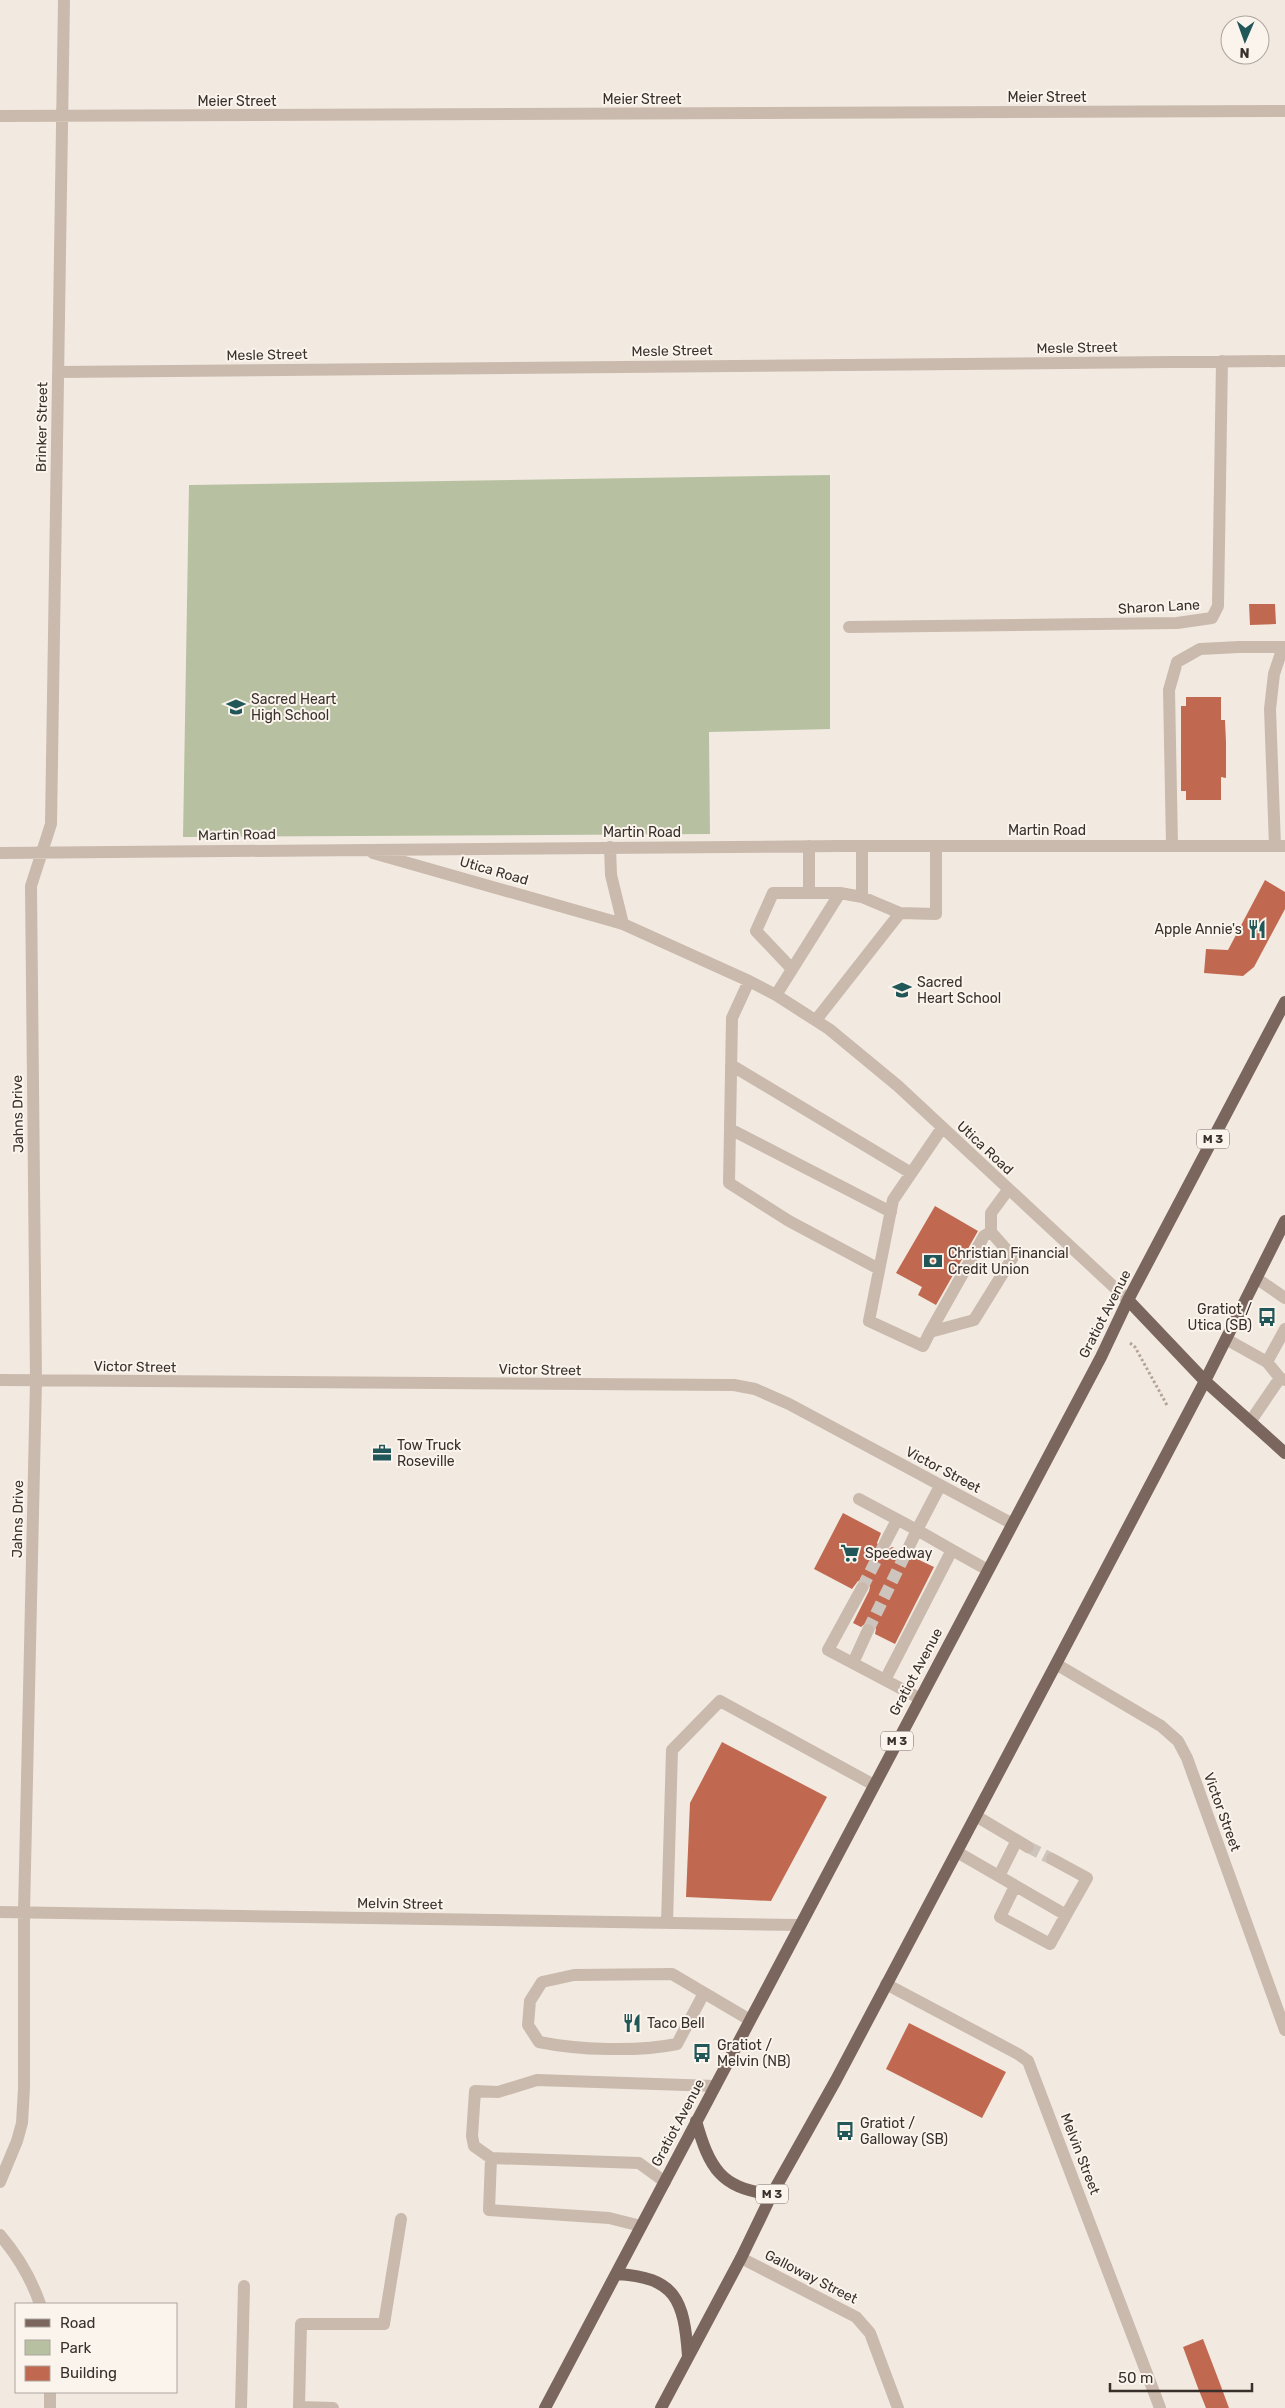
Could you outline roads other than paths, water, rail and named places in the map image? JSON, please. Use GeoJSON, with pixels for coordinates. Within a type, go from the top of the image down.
{"type":"FeatureCollection","features":[{"type":"Feature","properties":{"kind":"main road","name":"Gratiot Avenue"},"geometry":{"type":"LineString","coordinates":[[544,2408],[874,1785],[986,1569],[1101,1356],[1128,1300],[1285,1002]]}},
{"type":"Feature","properties":{"kind":"main road","name":"M 3"},"geometry":{"type":"LineString","coordinates":[[661,2408],[741,2258],[772,2194],[976,1816],[1205,1381],[1256,1278],[1280,1241],[1285,1221]]}},
{"type":"Feature","properties":{"kind":"main road","name":"Utica Road"},"geometry":{"type":"LineString","coordinates":[[1128,1300],[1205,1381],[1285,1453]]}},
{"type":"Feature","properties":{"kind":"main road"},"geometry":{"type":"LineString","coordinates":[[696,2121],[704,2150],[723,2178],[754,2192],[772,2194]]}},
{"type":"Feature","properties":{"kind":"main road"},"geometry":{"type":"LineString","coordinates":[[616,2274],[650,2278],[663,2284],[673,2293],[684,2319],[688,2356]]}},
{"type":"Feature","properties":{"kind":"street","name":"Brinker Street"},"geometry":{"type":"LineString","coordinates":[[40,853],[51,824],[64,0]]}},
{"type":"Feature","properties":{"kind":"street","name":"Meier Street"},"geometry":{"type":"LineString","coordinates":[[0,116],[1285,111]]}},
{"type":"Feature","properties":{"kind":"street","name":"Sharon Lane"},"geometry":{"type":"LineString","coordinates":[[849,628],[1177,623],[1212,618],[1218,606],[1222,361]]}},
{"type":"Feature","properties":{"kind":"street","name":"Mesle Street"},"geometry":{"type":"LineString","coordinates":[[58,372],[1285,361]]}},
{"type":"Feature","properties":{"kind":"street"},"geometry":{"type":"LineString","coordinates":[[1172,845],[1169,690],[1177,662],[1200,649],[1239,646],[1284,647],[1274,674],[1270,709],[1279,805],[1280,846]]}},
{"type":"Feature","properties":{"kind":"street","name":"Martin Road"},"geometry":{"type":"LineString","coordinates":[[0,853],[809,846],[1280,846]]}},
{"type":"Feature","properties":{"kind":"street"},"geometry":{"type":"LineString","coordinates":[[809,846],[809,893]]}},
{"type":"Feature","properties":{"kind":"street"},"geometry":{"type":"LineString","coordinates":[[862,846],[862,897]]}},
{"type":"Feature","properties":{"kind":"street"},"geometry":{"type":"LineString","coordinates":[[792,969],[756,931],[773,892],[840,893],[862,897],[900,914],[936,914],[936,846]]}},
{"type":"Feature","properties":{"kind":"street"},"geometry":{"type":"LineString","coordinates":[[610,848],[610,875],[623,924]]}},
{"type":"Feature","properties":{"kind":"street","name":"Utica Road"},"geometry":{"type":"LineString","coordinates":[[356,849],[623,924],[776,995],[816,1020],[898,1086],[1128,1300]]}},
{"type":"Feature","properties":{"kind":"street","name":"Jahns Drive"},"geometry":{"type":"LineString","coordinates":[[0,2182],[12,2157],[22,2123],[24,2088],[24,1912],[36,1381],[31,886],[40,853]]}},
{"type":"Feature","properties":{"kind":"street"},"geometry":{"type":"LineString","coordinates":[[776,995],[840,893]]}},
{"type":"Feature","properties":{"kind":"street"},"geometry":{"type":"LineString","coordinates":[[816,1020],[900,914]]}},
{"type":"Feature","properties":{"kind":"street"},"geometry":{"type":"LineString","coordinates":[[749,981],[732,1018],[729,1183],[789,1220],[880,1269]]}},
{"type":"Feature","properties":{"kind":"street"},"geometry":{"type":"LineString","coordinates":[[731,1065],[912,1173]]}},
{"type":"Feature","properties":{"kind":"street"},"geometry":{"type":"LineString","coordinates":[[942,1128],[893,1200],[869,1321],[923,1346],[984,1236],[991,1232]]}},
{"type":"Feature","properties":{"kind":"street"},"geometry":{"type":"LineString","coordinates":[[730,1129],[891,1212]]}},
{"type":"Feature","properties":{"kind":"street"},"geometry":{"type":"LineString","coordinates":[[930,1332],[974,1320],[1013,1257],[991,1232],[991,1213],[1008,1190]]}},
{"type":"Feature","properties":{"kind":"street"},"geometry":{"type":"LineString","coordinates":[[1256,1278],[1285,1298]]}},
{"type":"Feature","properties":{"kind":"street"},"geometry":{"type":"LineString","coordinates":[[1267,1362],[1285,1329]]}},
{"type":"Feature","properties":{"kind":"street"},"geometry":{"type":"LineString","coordinates":[[1226,1339],[1267,1362],[1283,1379],[1250,1422]]}},
{"type":"Feature","properties":{"kind":"street","name":"Victor Street"},"geometry":{"type":"LineString","coordinates":[[0,1380],[734,1385],[755,1389],[789,1404],[1011,1523]]}},
{"type":"Feature","properties":{"kind":"street"},"geometry":{"type":"LineString","coordinates":[[906,1553],[940,1486]]}},
{"type":"Feature","properties":{"kind":"street"},"geometry":{"type":"LineString","coordinates":[[859,1499],[986,1569]]}},
{"type":"Feature","properties":{"kind":"street"},"geometry":{"type":"LineString","coordinates":[[885,1543],[897,1520]]}},
{"type":"Feature","properties":{"kind":"street"},"geometry":{"type":"LineString","coordinates":[[885,1680],[952,1550]]}},
{"type":"Feature","properties":{"kind":"street"},"geometry":{"type":"LineString","coordinates":[[862,1588],[828,1650],[919,1698]]}},
{"type":"Feature","properties":{"kind":"street"},"geometry":{"type":"LineString","coordinates":[[853,1663],[868,1630]]}},
{"type":"Feature","properties":{"kind":"street","name":"Victor Street"},"geometry":{"type":"LineString","coordinates":[[1056,1664],[1161,1726],[1178,1741],[1187,1758],[1285,2030]]}},
{"type":"Feature","properties":{"kind":"street"},"geometry":{"type":"LineString","coordinates":[[667,1923],[672,1750],[720,1701],[874,1785]]}},
{"type":"Feature","properties":{"kind":"street"},"geometry":{"type":"LineString","coordinates":[[976,1816],[1023,1843],[998,1876]]}},
{"type":"Feature","properties":{"kind":"street"},"geometry":{"type":"LineString","coordinates":[[957,1852],[1066,1916]]}},
{"type":"Feature","properties":{"kind":"street"},"geometry":{"type":"LineString","coordinates":[[1015,1886],[1000,1917],[1050,1944],[1087,1878],[1052,1859]]}},
{"type":"Feature","properties":{"kind":"street","name":"Melvin Street"},"geometry":{"type":"LineString","coordinates":[[0,1912],[800,1925]]}},
{"type":"Feature","properties":{"kind":"street"},"geometry":{"type":"LineString","coordinates":[[704,1993],[677,2044],[658,2048],[564,2047],[540,2042],[528,2025],[530,2001],[542,1982],[574,1975],[672,1974],[750,2020]]}},
{"type":"Feature","properties":{"kind":"street","name":"Melvin Street"},"geometry":{"type":"LineString","coordinates":[[886,1984],[1018,2054],[1028,2062],[1160,2408]]}},
{"type":"Feature","properties":{"kind":"street"},"geometry":{"type":"LineString","coordinates":[[664,2182],[639,2163],[492,2158],[474,2146],[472,2136],[475,2091],[498,2092],[537,2080],[715,2086]]}},
{"type":"Feature","properties":{"kind":"street"},"geometry":{"type":"LineString","coordinates":[[492,2158],[489,2210],[610,2218],[641,2226]]}},
{"type":"Feature","properties":{"kind":"street"},"geometry":{"type":"LineString","coordinates":[[333,2408],[299,2408],[301,2324],[384,2324],[400,2219]]}},
{"type":"Feature","properties":{"kind":"street"},"geometry":{"type":"LineString","coordinates":[[0,2235],[14,2251],[34,2286],[40,2303]]}},
{"type":"Feature","properties":{"kind":"street","name":"Galloway Street"},"geometry":{"type":"LineString","coordinates":[[741,2258],[856,2317],[864,2324],[870,2333],[898,2408]]}},
{"type":"Feature","properties":{"kind":"street"},"geometry":{"type":"LineString","coordinates":[[240,2408],[244,2286]]}},
{"type":"Feature","properties":{"kind":"street"},"geometry":{"type":"LineString","coordinates":[[50,2393],[50,2408]]}},
{"type":"Feature","properties":{"kind":"tunnel"},"geometry":{"type":"LineString","coordinates":[[862,1588],[885,1543]]}},
{"type":"Feature","properties":{"kind":"tunnel"},"geometry":{"type":"LineString","coordinates":[[868,1630],[906,1553]]}},
{"type":"Feature","properties":{"kind":"tunnel"},"geometry":{"type":"LineString","coordinates":[[1028,1847],[1052,1859]]}},
{"type":"Feature","properties":{"kind":"place","name":"Sacred Heart High School"},"geometry":{"type":"Point","coordinates":[236,707]}},
{"type":"Feature","properties":{"kind":"place","name":"Apple Annie's"},"geometry":{"type":"Point","coordinates":[1257,929]}},
{"type":"Feature","properties":{"kind":"place","name":"Sacred Heart School"},"geometry":{"type":"Point","coordinates":[902,990]}},
{"type":"Feature","properties":{"kind":"place","name":"Christian Financial Credit Union"},"geometry":{"type":"Point","coordinates":[933,1261]}},
{"type":"Feature","properties":{"kind":"place","name":"Gratiot / Utica (SB)"},"geometry":{"type":"Point","coordinates":[1267,1317]}},
{"type":"Feature","properties":{"kind":"place","name":"Tow Truck Roseville"},"geometry":{"type":"Point","coordinates":[382,1453]}},
{"type":"Feature","properties":{"kind":"place","name":"Speedway"},"geometry":{"type":"Point","coordinates":[850,1553]}},
{"type":"Feature","properties":{"kind":"place","name":"Taco Bell"},"geometry":{"type":"Point","coordinates":[632,2023]}},
{"type":"Feature","properties":{"kind":"place","name":"Gratiot / Melvin (NB)"},"geometry":{"type":"Point","coordinates":[702,2053]}},
{"type":"Feature","properties":{"kind":"place","name":"Gratiot / Galloway (SB)"},"geometry":{"type":"Point","coordinates":[845,2131]}}]}
